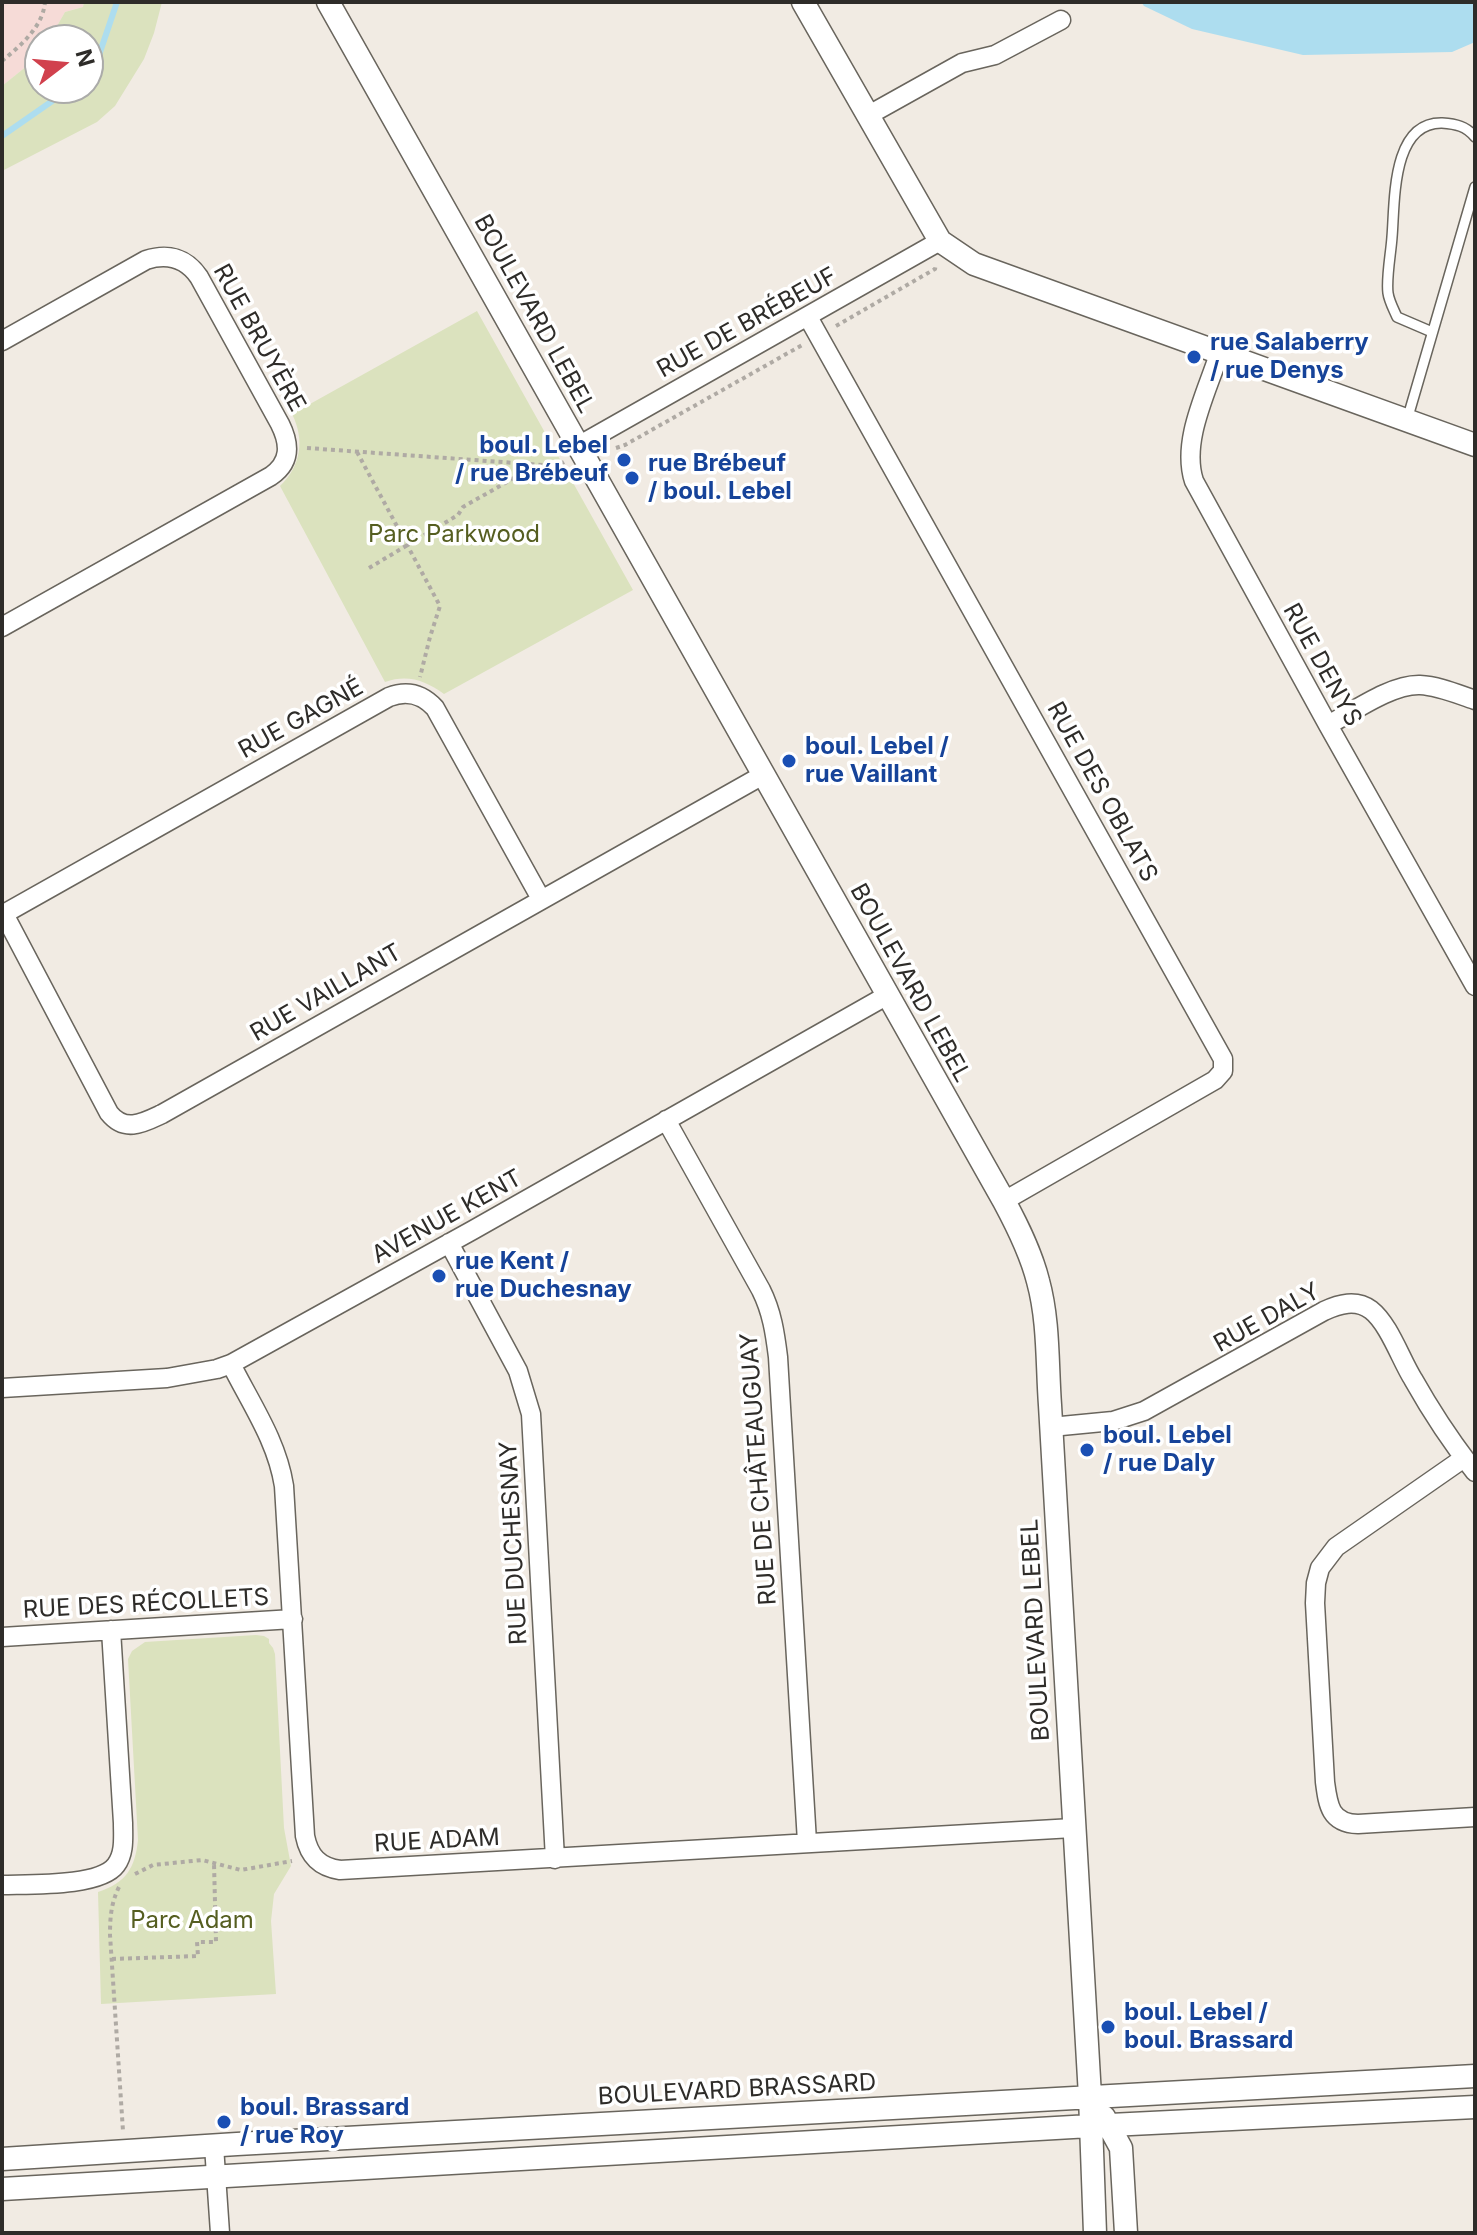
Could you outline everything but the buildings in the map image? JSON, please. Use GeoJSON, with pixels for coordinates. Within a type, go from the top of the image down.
{"type":"FeatureCollection","features":[{"type":"Feature","properties":{"kind":"street","name":"BOULEVARD LEBEL"},"geometry":{"type":"LineString","coordinates":[[328,2],[571,454],[763,775],[1026,1244],[1039,1283],[1044,1316],[1090,2096],[1100,2126],[1095,2233]]}},
{"type":"Feature","properties":{"kind":"street"},"geometry":{"type":"LineString","coordinates":[[803,2],[940,241],[974,264],[1475,445]]}},
{"type":"Feature","properties":{"kind":"street"},"geometry":{"type":"LineString","coordinates":[[867,116],[962,63],[995,55],[1061,20]]}},
{"type":"Feature","properties":{"kind":"street","name":"RUE DE BRÉBEUF"},"geometry":{"type":"LineString","coordinates":[[571,454],[940,241]]}},
{"type":"Feature","properties":{"kind":"street","name":"RUE BRUYÈRE"},"geometry":{"type":"LineString","coordinates":[[2,341],[146,260],[162,256],[176,258],[199,277],[280,424],[288,446],[285,460],[271,476],[2,627]]}},
{"type":"Feature","properties":{"kind":"street","name":"RUE DES OBLATS"},"geometry":{"type":"LineString","coordinates":[[808,317],[1223,1059],[1223,1071],[1215,1080],[1004,1201]]}},
{"type":"Feature","properties":{"kind":"street","name":"RUE DENYS"},"geometry":{"type":"LineString","coordinates":[[1219,354],[1192,439],[1190,471],[1204,502],[1475,986]]}},
{"type":"Feature","properties":{"kind":"street"},"geometry":{"type":"LineString","coordinates":[[1328,725],[1393,690],[1411,685],[1439,688],[1475,700]]}},
{"type":"Feature","properties":{"kind":"street","name":"RUE GAGNÉ"},"geometry":{"type":"LineString","coordinates":[[3,915],[389,697],[403,693],[420,696],[435,708],[541,899]]}},
{"type":"Feature","properties":{"kind":"street","name":"RUE VAILLANT"},"geometry":{"type":"LineString","coordinates":[[3,915],[109,1113],[119,1123],[132,1125],[162,1114],[763,775]]}},
{"type":"Feature","properties":{"kind":"street","name":"AVENUE KENT"},"geometry":{"type":"LineString","coordinates":[[2,1388],[167,1378],[231,1364],[886,996]]}},
{"type":"Feature","properties":{"kind":"street","name":"RUE DE CHÂTEAUGUAY"},"geometry":{"type":"LineString","coordinates":[[666,1120],[761,1290],[774,1326],[807,1842]]}},
{"type":"Feature","properties":{"kind":"street","name":"RUE DUCHESNAY"},"geometry":{"type":"LineString","coordinates":[[449,1243],[513,1360],[523,1382],[531,1414],[555,1859]]}},
{"type":"Feature","properties":{"kind":"street","name":"RUE DALY"},"geometry":{"type":"LineString","coordinates":[[1051,1427],[1113,1421],[1144,1411],[1324,1311],[1351,1304],[1366,1307],[1379,1319],[1427,1403],[1470,1465]]}},
{"type":"Feature","properties":{"kind":"street","name":"RUE ADAM"},"geometry":{"type":"LineString","coordinates":[[231,1364],[267,1432],[282,1470],[305,1836],[315,1859],[328,1867],[340,1870],[555,1859],[1073,1828]]}},
{"type":"Feature","properties":{"kind":"street"},"geometry":{"type":"LineString","coordinates":[[1470,1465],[1336,1547],[1320,1568],[1315,1603],[1325,1782],[1329,1806],[1335,1816],[1346,1823],[1358,1824],[1475,1817]]}},
{"type":"Feature","properties":{"kind":"street","name":"RUE DES RÉCOLLETS"},"geometry":{"type":"LineString","coordinates":[[2,1637],[293,1619]]}},
{"type":"Feature","properties":{"kind":"street"},"geometry":{"type":"LineString","coordinates":[[2,1885],[92,1880],[108,1873],[118,1863],[123,1849],[123,1823],[111,1630]]}},
{"type":"Feature","properties":{"kind":"street","name":"BOULEVARD BRASSARD"},"geometry":{"type":"LineString","coordinates":[[2,2159],[1475,2076]]}},
{"type":"Feature","properties":{"kind":"street"},"geometry":{"type":"LineString","coordinates":[[2,2189],[1475,2107]]}},
{"type":"Feature","properties":{"kind":"street","name":"BOULEVARD LEBEL"},"geometry":{"type":"LineString","coordinates":[[1100,2126],[1121,2148],[1126,2233]]}},
{"type":"Feature","properties":{"kind":"street"},"geometry":{"type":"LineString","coordinates":[[214,2146],[220,2233]]}},
{"type":"Feature","properties":{"kind":"lane"},"geometry":{"type":"LineString","coordinates":[[1432,332],[1397,317],[1388,293],[1398,165],[1419,130],[1434,123],[1469,129],[1475,137]]}},
{"type":"Feature","properties":{"kind":"lane"},"geometry":{"type":"LineString","coordinates":[[1407,420],[1475,187]]}},
{"type":"Feature","properties":{"kind":"path"},"geometry":{"type":"LineString","coordinates":[[2,61],[42,18],[45,2]]}},
{"type":"Feature","properties":{"kind":"path","name":"RUE DE BRÉBEUF"},"geometry":{"type":"LineString","coordinates":[[835,326],[935,269]]}},
{"type":"Feature","properties":{"kind":"path","name":"RUE DE BRÉBEUF"},"geometry":{"type":"LineString","coordinates":[[609,448],[625,445],[801,346]]}},
{"type":"Feature","properties":{"kind":"path"},"geometry":{"type":"LineString","coordinates":[[317,448],[557,466],[571,454]]}},
{"type":"Feature","properties":{"kind":"path"},"geometry":{"type":"LineString","coordinates":[[357,452],[440,606],[420,679]]}},
{"type":"Feature","properties":{"kind":"path"},"geometry":{"type":"LineString","coordinates":[[369,568],[458,515],[463,507],[537,465]]}},
{"type":"Feature","properties":{"kind":"path"},"geometry":{"type":"LineString","coordinates":[[123,2131],[111,1913],[114,1897],[121,1885],[134,1874],[153,1865],[202,1860],[241,1870],[292,1861]]}},
{"type":"Feature","properties":{"kind":"path"},"geometry":{"type":"LineString","coordinates":[[112,1959],[198,1956],[197,1942],[216,1942],[214,1863]]}},
{"type":"Feature","properties":{"kind":"shaded area"},"geometry":{"type":"Polygon","coordinates":[[[2,2],[84,2],[83,7],[65,12],[58,24],[24,24],[24,68],[2,86],[2,2]]]}},
{"type":"Feature","properties":{"kind":"green space"},"geometry":{"type":"Polygon","coordinates":[[[84,2],[162,2],[144,59],[115,106],[97,122],[2,171],[2,86],[24,68],[24,104],[104,104],[104,24],[58,24],[65,12],[83,7],[84,2]]]}},
{"type":"Feature","properties":{"kind":"green space","name":"Parc Parkwood"},"geometry":{"type":"Polygon","coordinates":[[[477,311],[633,590],[444,694],[416,680],[385,682],[280,486],[293,470],[299,452],[299,433],[292,414],[477,311]]]}},
{"type":"Feature","properties":{"kind":"green space","name":"Parc Adam"},"geometry":{"type":"Polygon","coordinates":[[[256,1635],[269,1639],[275,1654],[284,1828],[291,1866],[274,1894],[271,1921],[276,1994],[101,2004],[98,1892],[116,1884],[127,1873],[138,1840],[128,1659],[132,1651],[145,1642],[256,1635]]]}},
{"type":"Feature","properties":{"kind":"water"},"geometry":{"type":"Polygon","coordinates":[[[1141,2],[1475,2],[1475,42],[1452,52],[1303,55],[1192,29],[1141,2]]]}},
{"type":"Feature","properties":{"kind":"waterway"},"geometry":{"type":"LineString","coordinates":[[104,40],[117,2]]}},
{"type":"Feature","properties":{"kind":"waterway"},"geometry":{"type":"LineString","coordinates":[[2,136],[48,104]]}},
{"type":"Feature","properties":{"kind":"place","name":"rue Salaberry / rue Denys"},"geometry":{"type":"Point","coordinates":[1194,357]}},
{"type":"Feature","properties":{"kind":"place","name":"boul. Lebel / rue Brébeuf"},"geometry":{"type":"Point","coordinates":[624,460]}},
{"type":"Feature","properties":{"kind":"place","name":"rue Brébeuf / boul. Lebel"},"geometry":{"type":"Point","coordinates":[632,478]}},
{"type":"Feature","properties":{"kind":"place","name":"boul. Lebel / rue Vaillant"},"geometry":{"type":"Point","coordinates":[789,761]}},
{"type":"Feature","properties":{"kind":"place","name":"rue Kent / rue Duchesnay"},"geometry":{"type":"Point","coordinates":[439,1276]}},
{"type":"Feature","properties":{"kind":"place","name":"boul. Lebel / rue Daly"},"geometry":{"type":"Point","coordinates":[1087,1450]}},
{"type":"Feature","properties":{"kind":"place","name":"boul. Lebel / boul. Brassard"},"geometry":{"type":"Point","coordinates":[1108,2027]}},
{"type":"Feature","properties":{"kind":"place","name":"boul. Brassard / rue Roy"},"geometry":{"type":"Point","coordinates":[224,2122]}}]}
